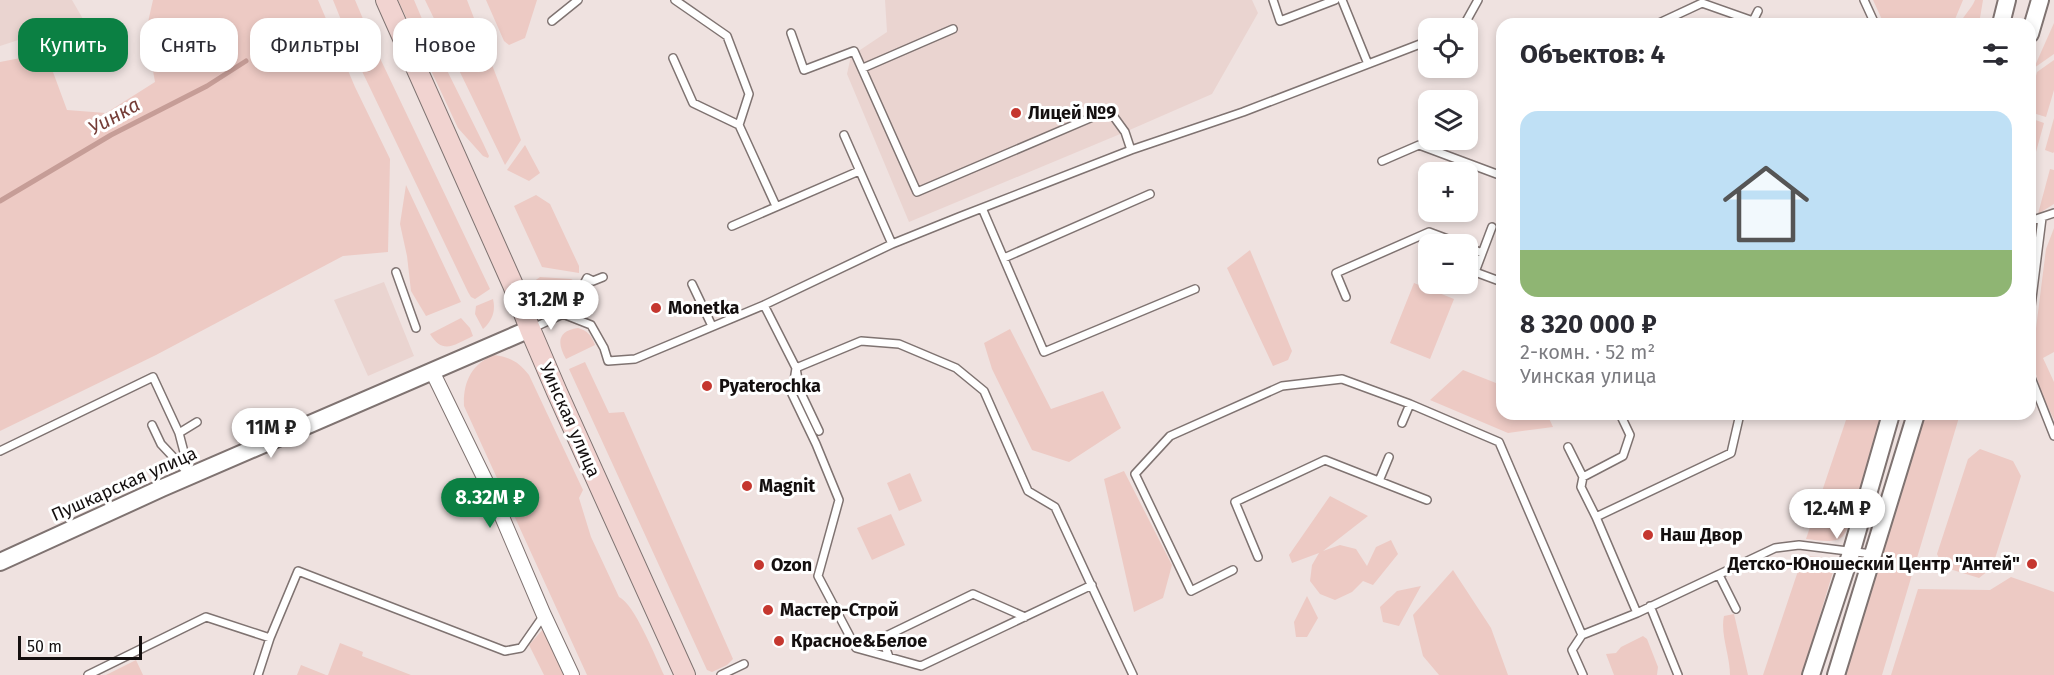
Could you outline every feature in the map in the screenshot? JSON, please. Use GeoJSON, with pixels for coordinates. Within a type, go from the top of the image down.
{"type":"FeatureCollection","features":[{"type":"Feature","properties":{"kind":"main road","name":"Уинская улица"},"geometry":{"type":"LineString","coordinates":[[386,0],[685,675]]}},
{"type":"Feature","properties":{"kind":"street"},"geometry":{"type":"LineString","coordinates":[[2002,18],[2007,0]]}},
{"type":"Feature","properties":{"kind":"street"},"geometry":{"type":"LineString","coordinates":[[2035,18],[2040,0]]}},
{"type":"Feature","properties":{"kind":"street","name":"Пушкарская улица"},"geometry":{"type":"LineString","coordinates":[[0,562],[190,475],[530,329]]}},
{"type":"Feature","properties":{"kind":"street"},"geometry":{"type":"LineString","coordinates":[[432,371],[494,498],[572,675]]}},
{"type":"Feature","properties":{"kind":"street"},"geometry":{"type":"LineString","coordinates":[[1811,675],[1852,550],[1889,420]]}},
{"type":"Feature","properties":{"kind":"street"},"geometry":{"type":"LineString","coordinates":[[1836,675],[1914,420]]}},
{"type":"Feature","properties":{"kind":"lane"},"geometry":{"type":"LineString","coordinates":[[552,21],[578,0]]}},
{"type":"Feature","properties":{"kind":"lane"},"geometry":{"type":"LineString","coordinates":[[675,0],[727,36],[749,94],[739,125]]}},
{"type":"Feature","properties":{"kind":"lane"},"geometry":{"type":"LineString","coordinates":[[1273,0],[1280,21],[1335,0]]}},
{"type":"Feature","properties":{"kind":"lane"},"geometry":{"type":"LineString","coordinates":[[1342,0],[1368,64]]}},
{"type":"Feature","properties":{"kind":"lane"},"geometry":{"type":"LineString","coordinates":[[1468,18],[1478,0]]}},
{"type":"Feature","properties":{"kind":"lane"},"geometry":{"type":"LineString","coordinates":[[1864,0],[1872,18]]}},
{"type":"Feature","properties":{"kind":"lane"},"geometry":{"type":"LineString","coordinates":[[1670,18],[1702,3],[1740,18]]}},
{"type":"Feature","properties":{"kind":"lane"},"geometry":{"type":"LineString","coordinates":[[1755,18],[1758,11]]}},
{"type":"Feature","properties":{"kind":"lane"},"geometry":{"type":"LineString","coordinates":[[863,68],[953,29]]}},
{"type":"Feature","properties":{"kind":"lane"},"geometry":{"type":"LineString","coordinates":[[791,33],[804,70],[854,51],[917,192],[1109,110],[1125,132],[1131,150]]}},
{"type":"Feature","properties":{"kind":"lane"},"geometry":{"type":"LineString","coordinates":[[563,314],[591,325],[604,348],[608,361],[635,359],[764,305],[892,244],[1131,150],[1243,112],[1418,45]]}},
{"type":"Feature","properties":{"kind":"lane"},"geometry":{"type":"LineString","coordinates":[[673,58],[693,103],[739,125],[776,206]]}},
{"type":"Feature","properties":{"kind":"lane"},"geometry":{"type":"LineString","coordinates":[[844,135],[892,244]]}},
{"type":"Feature","properties":{"kind":"lane"},"geometry":{"type":"LineString","coordinates":[[1382,160],[1419,145],[1496,174]]}},
{"type":"Feature","properties":{"kind":"lane"},"geometry":{"type":"LineString","coordinates":[[732,226],[859,171]]}},
{"type":"Feature","properties":{"kind":"lane"},"geometry":{"type":"LineString","coordinates":[[1004,258],[1150,194]]}},
{"type":"Feature","properties":{"kind":"lane"},"geometry":{"type":"LineString","coordinates":[[982,208],[1044,352],[1196,289]]}},
{"type":"Feature","properties":{"kind":"lane"},"geometry":{"type":"LineString","coordinates":[[2036,220],[2054,213]]}},
{"type":"Feature","properties":{"kind":"lane"},"geometry":{"type":"LineString","coordinates":[[2036,266],[2042,218]]}},
{"type":"Feature","properties":{"kind":"lane"},"geometry":{"type":"LineString","coordinates":[[1478,259],[1492,228]]}},
{"type":"Feature","properties":{"kind":"lane"},"geometry":{"type":"LineString","coordinates":[[1346,297],[1336,273],[1418,237]]}},
{"type":"Feature","properties":{"kind":"lane"},"geometry":{"type":"LineString","coordinates":[[1478,251],[1482,253]]}},
{"type":"Feature","properties":{"kind":"lane"},"geometry":{"type":"LineString","coordinates":[[396,272],[416,328]]}},
{"type":"Feature","properties":{"kind":"lane"},"geometry":{"type":"LineString","coordinates":[[1478,273],[1496,280]]}},
{"type":"Feature","properties":{"kind":"lane"},"geometry":{"type":"LineString","coordinates":[[530,329],[563,314],[573,305],[587,278],[593,281],[603,277]]}},
{"type":"Feature","properties":{"kind":"lane"},"geometry":{"type":"LineString","coordinates":[[692,284],[712,326]]}},
{"type":"Feature","properties":{"kind":"lane"},"geometry":{"type":"LineString","coordinates":[[764,305],[796,368],[800,391],[819,430]]}},
{"type":"Feature","properties":{"kind":"lane"},"geometry":{"type":"LineString","coordinates":[[796,368],[861,341],[899,344],[956,368],[984,391],[1028,491],[1056,507],[1133,675]]}},
{"type":"Feature","properties":{"kind":"lane"},"geometry":{"type":"LineString","coordinates":[[796,368],[792,394],[839,500],[818,576],[856,648],[921,666],[1092,585]]}},
{"type":"Feature","properties":{"kind":"lane"},"geometry":{"type":"LineString","coordinates":[[0,451],[153,377],[179,433],[190,475]]}},
{"type":"Feature","properties":{"kind":"lane"},"geometry":{"type":"LineString","coordinates":[[1233,570],[1191,591],[1135,474],[1170,436],[1282,386],[1342,380],[1410,404],[1498,442],[1582,635]]}},
{"type":"Feature","properties":{"kind":"lane"},"geometry":{"type":"LineString","coordinates":[[2036,390],[2054,436]]}},
{"type":"Feature","properties":{"kind":"lane"},"geometry":{"type":"LineString","coordinates":[[1402,423],[1410,404]]}},
{"type":"Feature","properties":{"kind":"lane"},"geometry":{"type":"LineString","coordinates":[[1583,477],[1623,456],[1630,435],[1623,420]]}},
{"type":"Feature","properties":{"kind":"lane"},"geometry":{"type":"LineString","coordinates":[[1596,517],[1731,453],[1739,420]]}},
{"type":"Feature","properties":{"kind":"lane"},"geometry":{"type":"LineString","coordinates":[[179,433],[197,422]]}},
{"type":"Feature","properties":{"kind":"lane"},"geometry":{"type":"LineString","coordinates":[[152,425],[161,444],[190,475]]}},
{"type":"Feature","properties":{"kind":"lane"},"geometry":{"type":"LineString","coordinates":[[1568,447],[1583,477],[1581,487],[1637,612]]}},
{"type":"Feature","properties":{"kind":"lane"},"geometry":{"type":"LineString","coordinates":[[1379,481],[1389,457]]}},
{"type":"Feature","properties":{"kind":"lane"},"geometry":{"type":"LineString","coordinates":[[1258,557],[1235,502],[1324,460],[1427,500]]}},
{"type":"Feature","properties":{"kind":"lane"},"geometry":{"type":"LineString","coordinates":[[1583,675],[1572,650],[1582,635],[1719,575],[1760,554],[1790,545],[1872,554]]}},
{"type":"Feature","properties":{"kind":"lane"},"geometry":{"type":"LineString","coordinates":[[258,675],[270,638],[298,571],[505,651],[521,648],[544,615]]}},
{"type":"Feature","properties":{"kind":"lane"},"geometry":{"type":"LineString","coordinates":[[1719,575],[1736,609]]}},
{"type":"Feature","properties":{"kind":"lane"},"geometry":{"type":"LineString","coordinates":[[889,657],[882,638],[973,594],[1024,617]]}},
{"type":"Feature","properties":{"kind":"lane"},"geometry":{"type":"LineString","coordinates":[[1650,606],[1678,675]]}},
{"type":"Feature","properties":{"kind":"lane"},"geometry":{"type":"LineString","coordinates":[[88,675],[206,617],[270,638]]}},
{"type":"Feature","properties":{"kind":"lane"},"geometry":{"type":"LineString","coordinates":[[721,675],[744,664]]}},
{"type":"Feature","properties":{"kind":"shaded area"},"geometry":{"type":"Polygon","coordinates":[[[0,0],[72,0],[82,18],[18,18],[18,40],[0,46],[0,0]]]}},
{"type":"Feature","properties":{"kind":"shaded area"},"geometry":{"type":"Polygon","coordinates":[[[153,0],[318,0],[326,18],[250,18],[250,72],[349,72],[390,159],[388,252],[343,256],[156,355],[0,431],[0,62],[18,58],[18,72],[53,72],[67,110],[106,113],[155,82],[153,72],[238,72],[238,18],[149,18],[153,0]]]}},
{"type":"Feature","properties":{"kind":"shaded area"},"geometry":{"type":"Polygon","coordinates":[[[333,0],[355,0],[363,18],[340,18],[333,0]]]}},
{"type":"Feature","properties":{"kind":"shaded area"},"geometry":{"type":"Polygon","coordinates":[[[398,0],[414,0],[422,18],[406,18],[398,0]]]}},
{"type":"Feature","properties":{"kind":"shaded area"},"geometry":{"type":"Polygon","coordinates":[[[425,0],[467,0],[474,18],[434,18],[425,0]]]}},
{"type":"Feature","properties":{"kind":"shaded area"},"geometry":{"type":"Polygon","coordinates":[[[486,0],[537,0],[525,38],[509,45],[504,41],[497,25],[497,18],[494,18],[486,0]]]}},
{"type":"Feature","properties":{"kind":"shaded area","name":"Лицей №9"},"geometry":{"type":"Polygon","coordinates":[[[885,0],[1252,0],[1258,13],[1212,94],[909,222],[847,74],[851,56],[887,32],[885,0]]]}},
{"type":"Feature","properties":{"kind":"shaded area"},"geometry":{"type":"Polygon","coordinates":[[[1873,0],[1963,0],[1956,18],[1881,18],[1873,0]]]}},
{"type":"Feature","properties":{"kind":"shaded area"},"geometry":{"type":"Polygon","coordinates":[[[1975,0],[1983,0],[1980,18],[1963,18],[1963,17],[1975,0]]]}},
{"type":"Feature","properties":{"kind":"shaded area"},"geometry":{"type":"Polygon","coordinates":[[[2054,23],[2054,54],[2036,67],[2054,23]]]}},
{"type":"Feature","properties":{"kind":"shaded area"},"geometry":{"type":"Polygon","coordinates":[[[381,60],[490,289],[475,299],[468,292],[362,72],[381,72],[381,60]]]}},
{"type":"Feature","properties":{"kind":"shaded area"},"geometry":{"type":"Polygon","coordinates":[[[2054,60],[2054,90],[2046,117],[2036,114],[2037,72],[2054,60]]]}},
{"type":"Feature","properties":{"kind":"shaded area"},"geometry":{"type":"Polygon","coordinates":[[[432,72],[448,72],[483,143],[488,158],[483,156],[458,128],[432,72]]]}},
{"type":"Feature","properties":{"kind":"shaded area"},"geometry":{"type":"Polygon","coordinates":[[[460,72],[495,72],[521,140],[505,165],[460,72]]]}},
{"type":"Feature","properties":{"kind":"shaded area"},"geometry":{"type":"Polygon","coordinates":[[[2054,118],[2054,152],[2053,153],[2045,150],[2054,118]]]}},
{"type":"Feature","properties":{"kind":"shaded area"},"geometry":{"type":"Polygon","coordinates":[[[2036,120],[2044,123],[2036,152],[2036,120]]]}},
{"type":"Feature","properties":{"kind":"shaded area"},"geometry":{"type":"Polygon","coordinates":[[[525,145],[540,173],[529,181],[507,170],[525,145]]]}},
{"type":"Feature","properties":{"kind":"shaded area"},"geometry":{"type":"Polygon","coordinates":[[[2050,169],[2054,170],[2054,204],[2038,214],[2050,169]]]}},
{"type":"Feature","properties":{"kind":"shaded area"},"geometry":{"type":"Polygon","coordinates":[[[406,185],[461,302],[426,316],[411,291],[400,224],[406,185]]]}},
{"type":"Feature","properties":{"kind":"shaded area"},"geometry":{"type":"Polygon","coordinates":[[[536,195],[550,204],[579,266],[579,273],[542,267],[514,206],[536,195]]]}},
{"type":"Feature","properties":{"kind":"shaded area"},"geometry":{"type":"Polygon","coordinates":[[[2054,228],[2054,352],[2043,358],[2054,382],[2054,420],[2041,392],[2036,374],[2036,328],[2046,249],[2054,228]]]}},
{"type":"Feature","properties":{"kind":"shaded area"},"geometry":{"type":"Polygon","coordinates":[[[1250,250],[1292,351],[1288,360],[1273,366],[1227,268],[1250,250]]]}},
{"type":"Feature","properties":{"kind":"shaded area"},"geometry":{"type":"Polygon","coordinates":[[[540,277],[571,279],[580,284],[555,302],[534,286],[533,282],[540,277]]]}},
{"type":"Feature","properties":{"kind":"shaded area"},"geometry":{"type":"Polygon","coordinates":[[[384,282],[414,356],[368,376],[334,300],[384,282]]]}},
{"type":"Feature","properties":{"kind":"shaded area"},"geometry":{"type":"Polygon","coordinates":[[[1414,283],[1418,285],[1418,294],[1442,294],[1454,299],[1430,359],[1390,343],[1414,283]]]}},
{"type":"Feature","properties":{"kind":"shaded area"},"geometry":{"type":"Polygon","coordinates":[[[493,299],[493,316],[483,329],[475,314],[476,306],[493,299]]]}},
{"type":"Feature","properties":{"kind":"shaded area"},"geometry":{"type":"Polygon","coordinates":[[[461,318],[470,328],[473,336],[454,345],[444,346],[430,334],[461,318]]]}},
{"type":"Feature","properties":{"kind":"shaded area"},"geometry":{"type":"Polygon","coordinates":[[[578,328],[589,334],[595,345],[566,359],[561,348],[561,339],[566,332],[578,328]]]}},
{"type":"Feature","properties":{"kind":"shaded area"},"geometry":{"type":"Polygon","coordinates":[[[1010,329],[1051,409],[1103,391],[1121,428],[1069,462],[1032,450],[992,369],[984,343],[1010,329]]]}},
{"type":"Feature","properties":{"kind":"shaded area"},"geometry":{"type":"Polygon","coordinates":[[[494,355],[514,361],[529,375],[583,490],[579,498],[591,537],[619,597],[625,601],[638,620],[664,675],[587,675],[464,406],[465,390],[470,375],[479,364],[494,355]]]}},
{"type":"Feature","properties":{"kind":"shaded area"},"geometry":{"type":"Polygon","coordinates":[[[585,362],[609,413],[624,412],[733,659],[727,665],[712,672],[707,670],[569,369],[585,362]]]}},
{"type":"Feature","properties":{"kind":"shaded area"},"geometry":{"type":"Polygon","coordinates":[[[1463,370],[1496,383],[1496,420],[1550,420],[1553,427],[1508,433],[1430,400],[1463,370]]]}},
{"type":"Feature","properties":{"kind":"shaded area"},"geometry":{"type":"Polygon","coordinates":[[[1846,420],[1882,420],[1859,499],[1847,530],[1839,539],[1830,541],[1806,539],[1846,420]]]}},
{"type":"Feature","properties":{"kind":"shaded area"},"geometry":{"type":"Polygon","coordinates":[[[1922,420],[1958,420],[1882,675],[1844,675],[1922,420]]]}},
{"type":"Feature","properties":{"kind":"shaded area"},"geometry":{"type":"Polygon","coordinates":[[[1980,449],[2013,461],[2021,476],[1992,568],[1979,578],[1943,567],[1937,554],[1968,459],[1980,449]]]}},
{"type":"Feature","properties":{"kind":"shaded area"},"geometry":{"type":"Polygon","coordinates":[[[1124,471],[1172,565],[1163,598],[1134,612],[1104,479],[1124,471]]]}},
{"type":"Feature","properties":{"kind":"shaded area"},"geometry":{"type":"Polygon","coordinates":[[[910,473],[922,501],[899,511],[887,483],[910,473]]]}},
{"type":"Feature","properties":{"kind":"shaded area"},"geometry":{"type":"Polygon","coordinates":[[[1330,496],[1368,516],[1323,551],[1340,545],[1356,549],[1367,566],[1376,547],[1391,540],[1398,554],[1373,585],[1363,581],[1352,592],[1335,600],[1320,594],[1310,581],[1312,565],[1319,553],[1292,563],[1289,555],[1330,496]]]}},
{"type":"Feature","properties":{"kind":"shaded area"},"geometry":{"type":"Polygon","coordinates":[[[891,514],[905,545],[872,560],[857,528],[891,514]]]}},
{"type":"Feature","properties":{"kind":"shaded area"},"geometry":{"type":"Polygon","coordinates":[[[1803,556],[1820,557],[1835,565],[1802,675],[1763,675],[1803,556]]]}},
{"type":"Feature","properties":{"kind":"shaded area"},"geometry":{"type":"Polygon","coordinates":[[[1453,570],[1491,628],[1508,675],[1439,675],[1423,656],[1413,615],[1453,570]]]}},
{"type":"Feature","properties":{"kind":"shaded area"},"geometry":{"type":"Polygon","coordinates":[[[2011,577],[2054,592],[2054,675],[1891,675],[1918,589],[1990,590],[2011,577]]]}},
{"type":"Feature","properties":{"kind":"shaded area"},"geometry":{"type":"Polygon","coordinates":[[[1421,586],[1399,626],[1383,622],[1380,607],[1397,591],[1421,586]]]}},
{"type":"Feature","properties":{"kind":"shaded area"},"geometry":{"type":"Polygon","coordinates":[[[1307,596],[1318,618],[1307,637],[1296,637],[1294,622],[1307,596]]]}},
{"type":"Feature","properties":{"kind":"shaded area"},"geometry":{"type":"Polygon","coordinates":[[[1734,614],[1748,675],[1730,675],[1723,623],[1724,616],[1734,614]]]}},
{"type":"Feature","properties":{"kind":"shaded area"},"geometry":{"type":"Polygon","coordinates":[[[545,627],[567,675],[544,675],[529,645],[545,627]]]}},
{"type":"Feature","properties":{"kind":"shaded area"},"geometry":{"type":"Polygon","coordinates":[[[1643,636],[1647,639],[1658,667],[1657,675],[1614,675],[1606,654],[1616,653],[1621,647],[1643,636]]]}},
{"type":"Feature","properties":{"kind":"shaded area"},"geometry":{"type":"Polygon","coordinates":[[[340,643],[363,652],[362,656],[411,675],[328,675],[340,643]]]}},
{"type":"Feature","properties":{"kind":"shaded area"},"geometry":{"type":"Polygon","coordinates":[[[136,660],[143,675],[106,675],[136,660]]]}},
{"type":"Feature","properties":{"kind":"shaded area"},"geometry":{"type":"Polygon","coordinates":[[[301,665],[326,675],[297,675],[301,665]]]}},
{"type":"Feature","properties":{"kind":"waterway","name":"Уинка"},"geometry":{"type":"LineString","coordinates":[[0,201],[111,135],[207,86],[246,61]]}},
{"type":"Feature","properties":{"kind":"place","name":"Лицей №9"},"geometry":{"type":"Point","coordinates":[1016,113]}},
{"type":"Feature","properties":{"kind":"place","name":"Monetka"},"geometry":{"type":"Point","coordinates":[656,308]}},
{"type":"Feature","properties":{"kind":"place","name":"Pyaterochka"},"geometry":{"type":"Point","coordinates":[707,386]}},
{"type":"Feature","properties":{"kind":"place","name":"Magnit"},"geometry":{"type":"Point","coordinates":[747,486]}},
{"type":"Feature","properties":{"kind":"place","name":"Наш Двор"},"geometry":{"type":"Point","coordinates":[1648,535]}},
{"type":"Feature","properties":{"kind":"place","name":"Детско-Юношеский Центр \"Антей\""},"geometry":{"type":"Point","coordinates":[2032,564]}},
{"type":"Feature","properties":{"kind":"place","name":"Ozon"},"geometry":{"type":"Point","coordinates":[759,565]}},
{"type":"Feature","properties":{"kind":"place","name":"Мастер-Строй"},"geometry":{"type":"Point","coordinates":[768,610]}},
{"type":"Feature","properties":{"kind":"place","name":"Красное&Белое"},"geometry":{"type":"Point","coordinates":[779,641]}}]}
